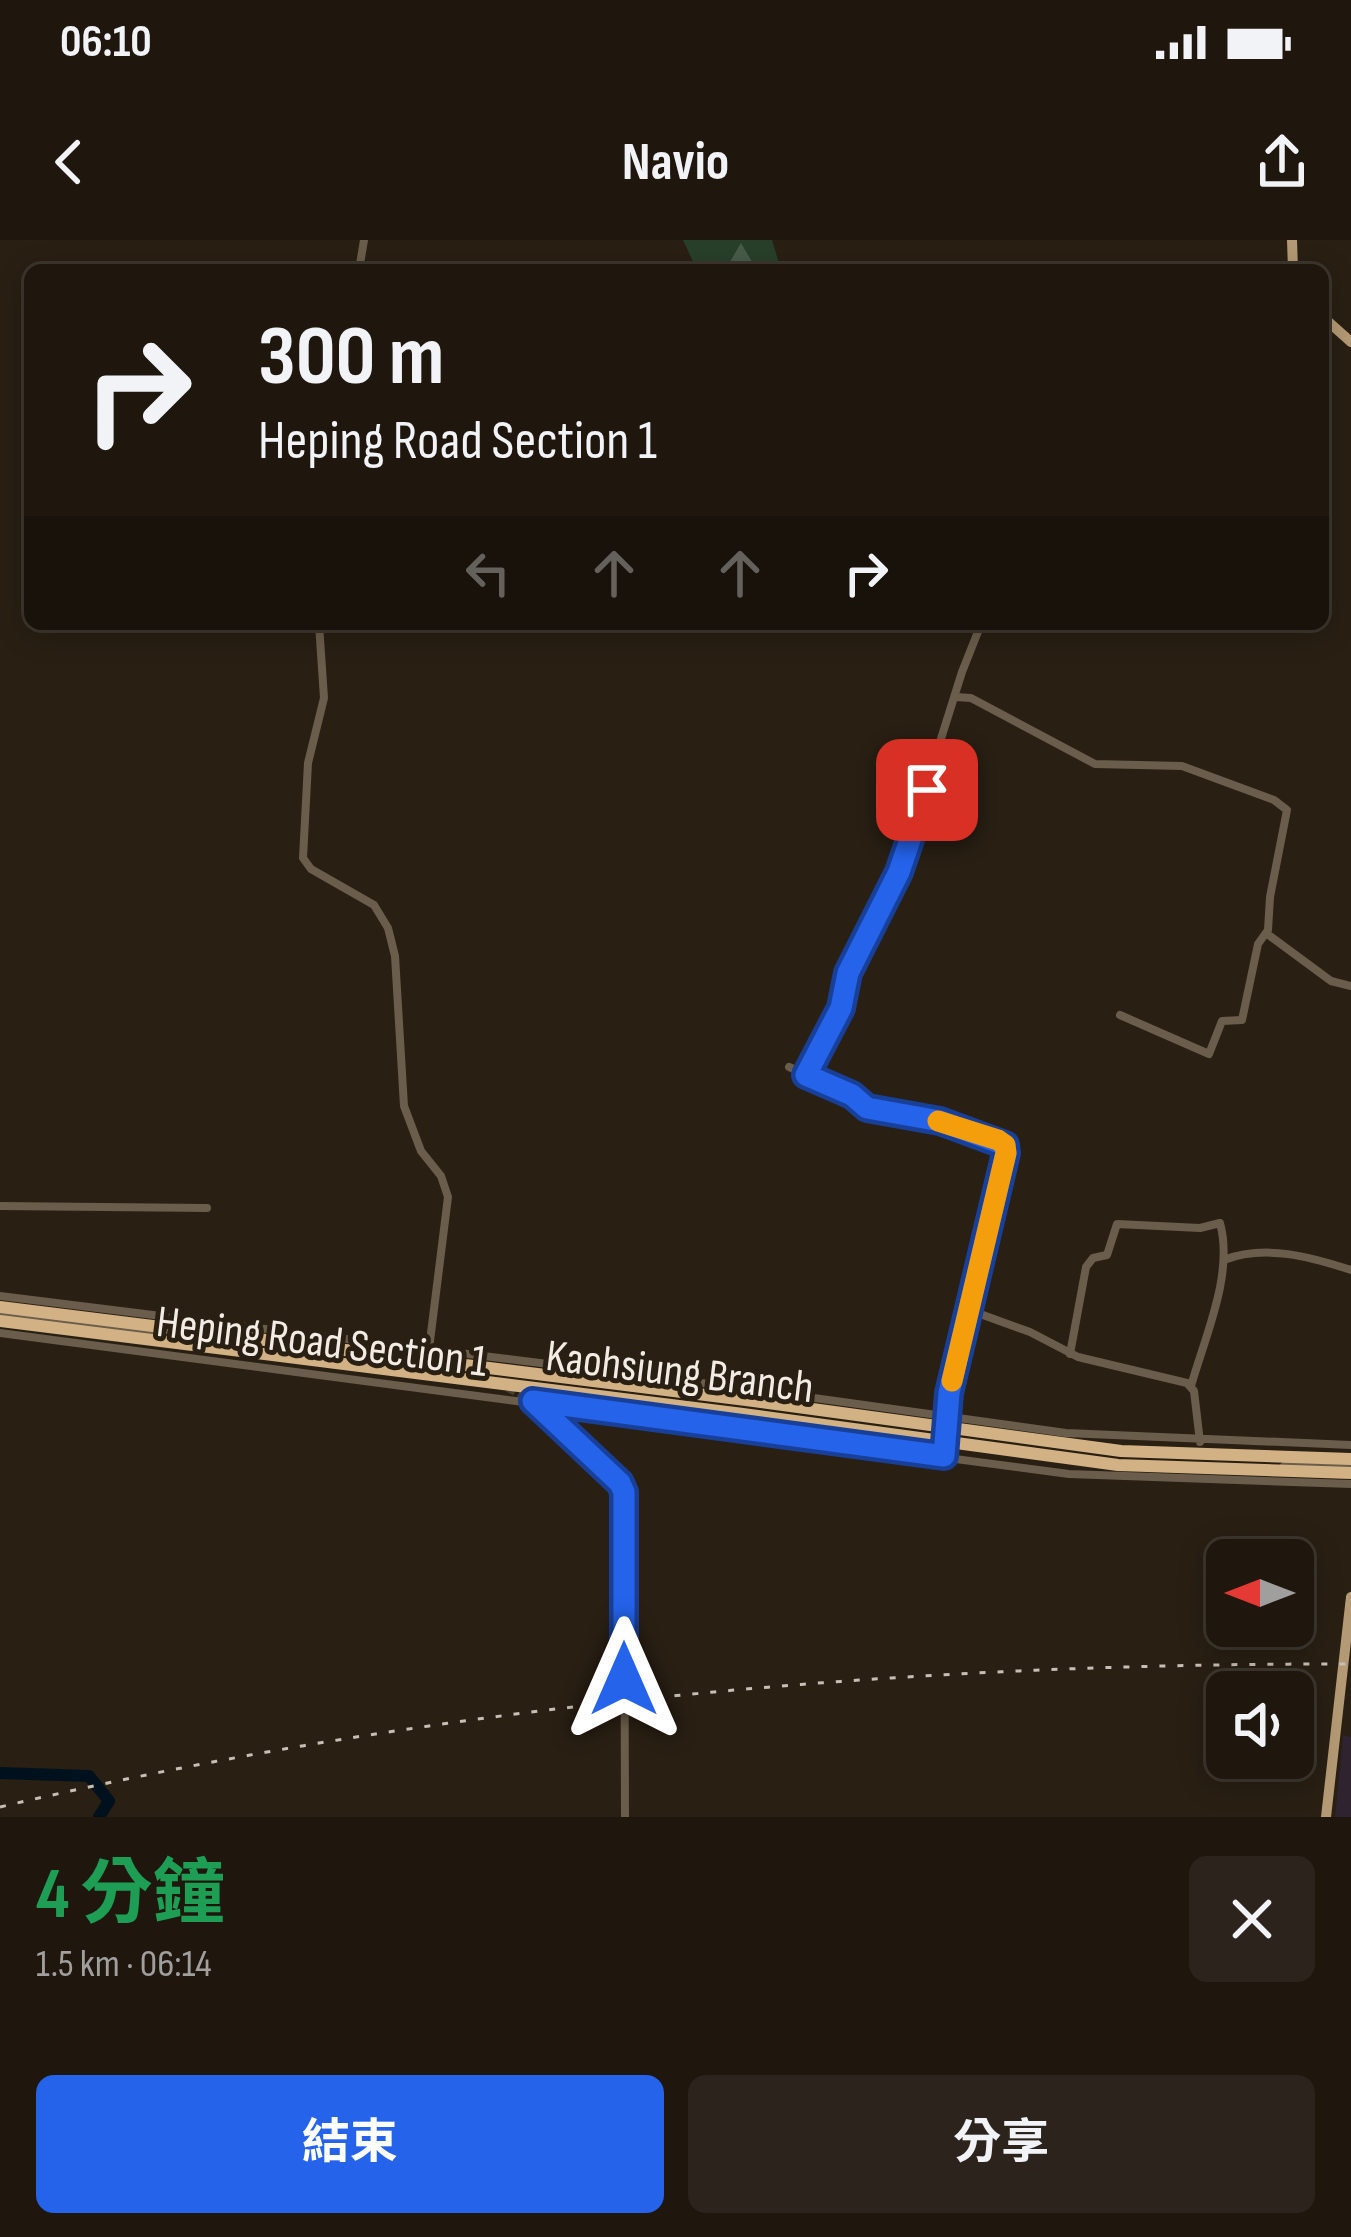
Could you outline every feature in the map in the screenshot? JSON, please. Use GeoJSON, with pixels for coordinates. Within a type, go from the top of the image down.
{"type":"FeatureCollection","features":[{"type":"Feature","properties":{"kind":"highway","name":"Kaohsiung Branch"},"geometry":{"type":"LineString","coordinates":[[0,1314],[1118,1466],[1351,1466]]}},
{"type":"Feature","properties":{"kind":"main road"},"geometry":{"type":"LineString","coordinates":[[1326,1817],[1346,1674],[1351,1597]]}},
{"type":"Feature","properties":{"kind":"street"},"geometry":{"type":"LineString","coordinates":[[319,630],[324,698],[308,763],[303,858],[311,869],[374,905],[392,942],[404,1106],[421,1151],[441,1176],[448,1197],[429,1349]]}},
{"type":"Feature","properties":{"kind":"street"},"geometry":{"type":"LineString","coordinates":[[806,1075],[841,1008],[848,973],[899,872],[979,630]]}},
{"type":"Feature","properties":{"kind":"street"},"geometry":{"type":"LineString","coordinates":[[956,697],[971,698],[1095,764],[1182,766],[1281,802],[1288,815],[1267,933],[1258,944],[1244,1017],[1239,1022],[1222,1021],[1212,1053],[1120,1015]]}},
{"type":"Feature","properties":{"kind":"street"},"geometry":{"type":"LineString","coordinates":[[1267,933],[1331,981],[1351,986]]}},
{"type":"Feature","properties":{"kind":"street"},"geometry":{"type":"LineString","coordinates":[[789,1067],[852,1095],[867,1108],[940,1121],[1005,1145],[954,1372],[944,1456]]}},
{"type":"Feature","properties":{"kind":"street"},"geometry":{"type":"LineString","coordinates":[[0,1206],[207,1208]]}},
{"type":"Feature","properties":{"kind":"street"},"geometry":{"type":"LineString","coordinates":[[1070,1354],[1087,1267],[1094,1258],[1107,1255],[1117,1224],[1200,1228],[1220,1223],[1223,1261],[1191,1386],[1201,1480]]}},
{"type":"Feature","properties":{"kind":"street"},"geometry":{"type":"LineString","coordinates":[[1223,1261],[1269,1252],[1314,1256],[1351,1270]]}},
{"type":"Feature","properties":{"kind":"street","name":"Heping Road Section 1"},"geometry":{"type":"LineString","coordinates":[[0,1296],[1087,1435],[1351,1445]]}},
{"type":"Feature","properties":{"kind":"street"},"geometry":{"type":"LineString","coordinates":[[971,1310],[1030,1332],[1070,1354],[1191,1386]]}},
{"type":"Feature","properties":{"kind":"street","name":"Heping Road Section 1"},"geometry":{"type":"LineString","coordinates":[[0,1314],[133,1331],[259,1329]]}},
{"type":"Feature","properties":{"kind":"street","name":"Heping Road Section 1"},"geometry":{"type":"LineString","coordinates":[[0,1333],[1069,1474],[1351,1484]]}},
{"type":"Feature","properties":{"kind":"street"},"geometry":{"type":"LineString","coordinates":[[533,1401],[624,1492],[625,1817]]}},
{"type":"Feature","properties":{"kind":"street"},"geometry":{"type":"LineString","coordinates":[[1262,1482],[1288,1464],[1351,1466]]}},
{"type":"Feature","properties":{"kind":"shaded area"},"geometry":{"type":"Polygon","coordinates":[[[1343,1735],[1351,1737],[1351,1817],[1335,1817],[1343,1735]]]}},
{"type":"Feature","properties":{"kind":"green space"},"geometry":{"type":"Polygon","coordinates":[[[683,240],[772,240],[779,264],[694,264],[683,240]]]}},
{"type":"Feature","properties":{"kind":"waterway"},"geometry":{"type":"LineString","coordinates":[[0,1773],[89,1776],[109,1801],[99,1817]]}},
{"type":"Feature","properties":{"kind":"tunnel"},"geometry":{"type":"LineString","coordinates":[[508,1388],[533,1401]]}},
{"type":"Feature","properties":{"kind":"railway"},"geometry":{"type":"LineString","coordinates":[[0,1807],[334,1741],[671,1696],[1011,1671],[1351,1664]]}},
{"type":"Feature","properties":{"kind":"slow traffic"},"geometry":{"type":"LineString","coordinates":[[938,1121],[998,1140],[1006,1153],[952,1381]]}},
{"type":"Feature","properties":{"kind":"route"},"geometry":{"type":"LineString","coordinates":[[624,1679],[624,1492],[533,1401],[944,1456],[949,1393],[1005,1145],[940,1121],[867,1108],[852,1095],[806,1075],[841,1008],[848,973],[899,872],[927,790]]}}]}
